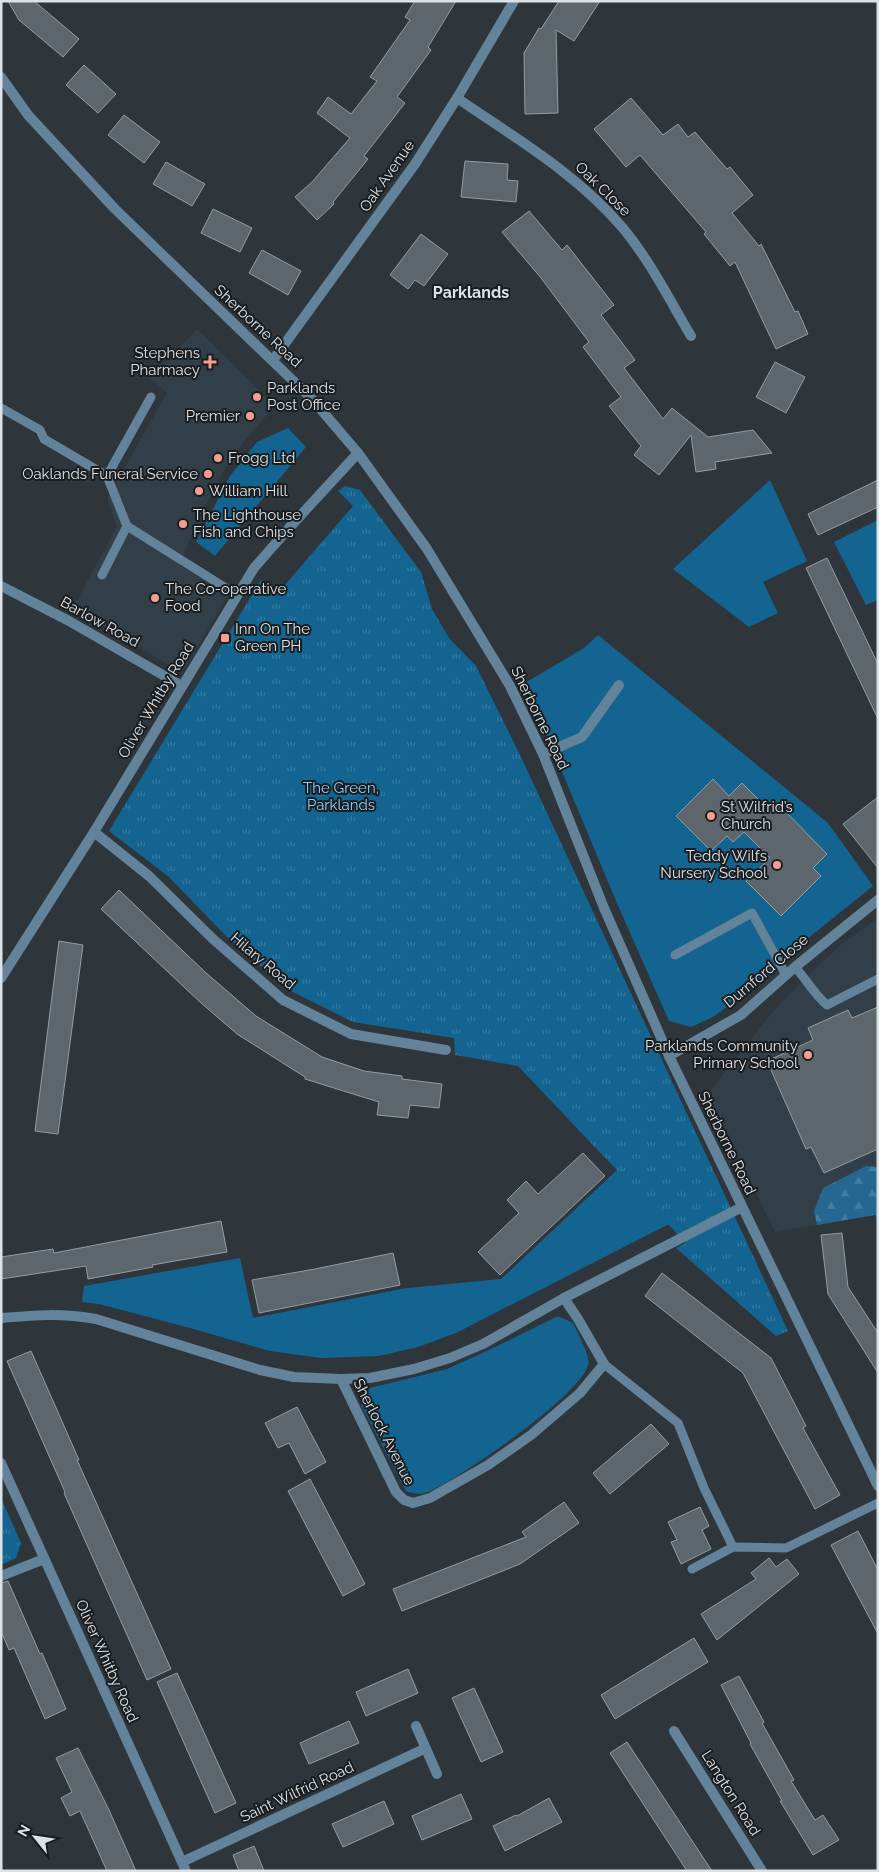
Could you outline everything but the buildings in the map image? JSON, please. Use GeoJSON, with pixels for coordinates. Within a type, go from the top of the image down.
{"type":"FeatureCollection","features":[{"type":"Feature","properties":{"kind":"street","name":"Oak Avenue"},"geometry":{"type":"LineString","coordinates":[[273,360],[383,210],[457,98],[514,1]]}},
{"type":"Feature","properties":{"kind":"street","name":"Sherborne Road"},"geometry":{"type":"LineString","coordinates":[[1,77],[28,115],[115,209],[218,310],[273,360],[312,400],[358,453],[427,549],[510,686],[543,754],[604,908],[668,1056],[878,1486]]}},
{"type":"Feature","properties":{"kind":"street","name":"Oak Close"},"geometry":{"type":"LineString","coordinates":[[457,98],[569,175],[595,198],[622,228],[641,254],[691,336]]}},
{"type":"Feature","properties":{"kind":"street","name":"Oliver Whitby Road"},"geometry":{"type":"LineString","coordinates":[[1,978],[94,832],[254,568],[358,453]]}},
{"type":"Feature","properties":{"kind":"street","name":"Barlow Road"},"geometry":{"type":"LineString","coordinates":[[1,586],[69,620],[182,686]]}},
{"type":"Feature","properties":{"kind":"street"},"geometry":{"type":"LineString","coordinates":[[543,754],[582,737],[619,685]]}},
{"type":"Feature","properties":{"kind":"street","name":"Hilary Road"},"geometry":{"type":"LineString","coordinates":[[94,832],[149,876],[213,939],[283,1000],[350,1034],[446,1050]]}},
{"type":"Feature","properties":{"kind":"street","name":"Durnford Close"},"geometry":{"type":"LineString","coordinates":[[668,1056],[741,1015],[795,967],[878,900]]}},
{"type":"Feature","properties":{"kind":"street","name":"Sherlock Avenue"},"geometry":{"type":"LineString","coordinates":[[1,1318],[45,1314],[96,1319],[260,1370],[294,1376],[341,1379],[370,1378],[405,1371],[450,1358],[483,1344],[564,1298],[742,1207]]}},
{"type":"Feature","properties":{"kind":"street"},"geometry":{"type":"LineString","coordinates":[[564,1298],[604,1364]]}},
{"type":"Feature","properties":{"kind":"street","name":"Sherlock Avenue"},"geometry":{"type":"LineString","coordinates":[[341,1379],[396,1492],[404,1500],[413,1503],[430,1498],[458,1483],[531,1435],[580,1393],[604,1364]]}},
{"type":"Feature","properties":{"kind":"street","name":"Oliver Whitby Road"},"geometry":{"type":"LineString","coordinates":[[1,1463],[184,1866]]}},
{"type":"Feature","properties":{"kind":"street"},"geometry":{"type":"LineString","coordinates":[[1,1576],[44,1559]]}},
{"type":"Feature","properties":{"kind":"street"},"geometry":{"type":"LineString","coordinates":[[416,1726],[424,1749],[437,1774]]}},
{"type":"Feature","properties":{"kind":"street","name":"Langton Road"},"geometry":{"type":"LineString","coordinates":[[674,1731],[762,1871]]}},
{"type":"Feature","properties":{"kind":"street","name":"Saint Wilfrid Road"},"geometry":{"type":"LineString","coordinates":[[184,1866],[424,1749]]}},
{"type":"Feature","properties":{"kind":"lane"},"geometry":{"type":"LineString","coordinates":[[107,476],[151,397]]}},
{"type":"Feature","properties":{"kind":"lane"},"geometry":{"type":"LineString","coordinates":[[1,408],[40,430],[44,439],[107,476],[127,526],[237,595]]}},
{"type":"Feature","properties":{"kind":"lane"},"geometry":{"type":"LineString","coordinates":[[102,574],[127,526]]}},
{"type":"Feature","properties":{"kind":"lane"},"geometry":{"type":"LineString","coordinates":[[675,955],[752,913],[786,975]]}},
{"type":"Feature","properties":{"kind":"lane"},"geometry":{"type":"LineString","coordinates":[[795,967],[818,998],[827,1005],[878,979]]}},
{"type":"Feature","properties":{"kind":"lane"},"geometry":{"type":"LineString","coordinates":[[604,1364],[678,1424],[704,1488],[733,1547]]}},
{"type":"Feature","properties":{"kind":"lane"},"geometry":{"type":"LineString","coordinates":[[692,1569],[733,1547],[786,1548],[878,1503]]}},
{"type":"Feature","properties":{"kind":"shaded area"},"geometry":{"type":"Polygon","coordinates":[[[197,329],[275,406],[246,439],[223,472],[200,515],[179,565],[228,595],[182,673],[73,608],[117,526],[107,499],[167,393],[150,378],[197,329]]]}},
{"type":"Feature","properties":{"kind":"shaded area","name":"Parklands Community Primary School"},"geometry":{"type":"Polygon","coordinates":[[[878,918],[878,1219],[875,1215],[775,1232],[708,1094],[769,1016],[805,978],[844,942],[878,918]]]}},
{"type":"Feature","properties":{"kind":"green space"},"geometry":{"type":"Polygon","coordinates":[[[288,428],[306,447],[215,556],[196,542],[230,476],[257,442],[288,428]]]}},
{"type":"Feature","properties":{"kind":"green space"},"geometry":{"type":"Polygon","coordinates":[[[770,480],[807,561],[763,582],[778,613],[749,627],[673,569],[770,480]]]}},
{"type":"Feature","properties":{"kind":"green space","name":"The Green, Parklands"},"geometry":{"type":"Polygon","coordinates":[[[345,486],[360,490],[421,572],[432,609],[449,638],[476,666],[521,757],[788,1331],[776,1336],[676,1248],[686,1243],[518,1066],[455,1055],[454,1038],[353,1022],[289,990],[225,935],[169,877],[109,831],[261,580],[278,593],[353,506],[338,491],[345,486]]]}},
{"type":"Feature","properties":{"kind":"green space"},"geometry":{"type":"Polygon","coordinates":[[[878,520],[878,600],[866,605],[834,542],[878,520]]]}},
{"type":"Feature","properties":{"kind":"green space"},"geometry":{"type":"Polygon","coordinates":[[[598,635],[828,823],[873,886],[807,939],[765,979],[713,1017],[691,1027],[669,1021],[616,901],[525,683],[584,648],[598,635]]]}},
{"type":"Feature","properties":{"kind":"green space"},"geometry":{"type":"Polygon","coordinates":[[[866,1166],[878,1167],[878,1219],[875,1215],[817,1225],[814,1211],[823,1188],[866,1166]]]}},
{"type":"Feature","properties":{"kind":"green space"},"geometry":{"type":"Polygon","coordinates":[[[617,1170],[669,1224],[456,1333],[418,1347],[379,1356],[321,1358],[270,1351],[99,1304],[82,1302],[84,1286],[240,1258],[253,1318],[407,1288],[501,1279],[617,1170]]]}},
{"type":"Feature","properties":{"kind":"green space"},"geometry":{"type":"Polygon","coordinates":[[[558,1316],[573,1323],[586,1350],[588,1365],[580,1379],[564,1396],[517,1435],[465,1471],[428,1492],[417,1494],[406,1491],[361,1405],[364,1396],[370,1388],[447,1369],[558,1316]]]}},
{"type":"Feature","properties":{"kind":"green space"},"geometry":{"type":"Polygon","coordinates":[[[1,1498],[21,1543],[16,1558],[1,1565],[1,1498]]]}},
{"type":"Feature","properties":{"kind":"place","name":"Stephens Pharmacy"},"geometry":{"type":"Point","coordinates":[210,362]}},
{"type":"Feature","properties":{"kind":"place","name":"Parklands Post Office"},"geometry":{"type":"Point","coordinates":[257,397]}},
{"type":"Feature","properties":{"kind":"place","name":"Premier"},"geometry":{"type":"Point","coordinates":[250,416]}},
{"type":"Feature","properties":{"kind":"place","name":"Frogg Ltd"},"geometry":{"type":"Point","coordinates":[218,458]}},
{"type":"Feature","properties":{"kind":"place","name":"Oaklands Funeral Service"},"geometry":{"type":"Point","coordinates":[208,474]}},
{"type":"Feature","properties":{"kind":"place","name":"William Hill"},"geometry":{"type":"Point","coordinates":[199,491]}},
{"type":"Feature","properties":{"kind":"place","name":"The Lighthouse Fish and Chips"},"geometry":{"type":"Point","coordinates":[183,524]}},
{"type":"Feature","properties":{"kind":"place","name":"The Co-operative Food"},"geometry":{"type":"Point","coordinates":[155,598]}},
{"type":"Feature","properties":{"kind":"place","name":"Inn On The Green PH"},"geometry":{"type":"Point","coordinates":[225,638]}},
{"type":"Feature","properties":{"kind":"place","name":"St Wilfrid’s Church"},"geometry":{"type":"Point","coordinates":[711,816]}},
{"type":"Feature","properties":{"kind":"place","name":"Teddy Wilfs Nursery School"},"geometry":{"type":"Point","coordinates":[777,865]}},
{"type":"Feature","properties":{"kind":"place","name":"Parklands Community Primary School"},"geometry":{"type":"Point","coordinates":[808,1055]}},
{"type":"Feature","properties":{"kind":"district","name":"Parklands"},"geometry":{"type":"Point","coordinates":[471,292]}}]}
